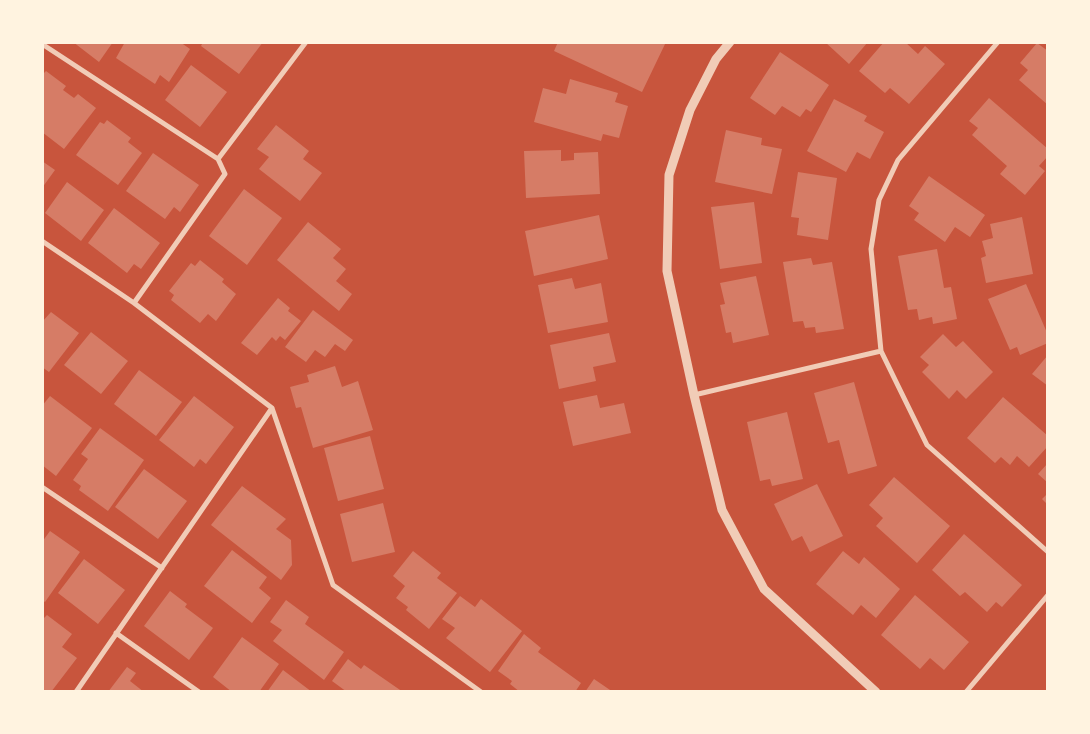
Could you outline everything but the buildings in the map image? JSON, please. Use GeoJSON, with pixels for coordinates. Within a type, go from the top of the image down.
{"type":"FeatureCollection","features":[{"type":"Feature","properties":{"kind":"street"},"geometry":{"type":"LineString","coordinates":[[218,159],[306,42]]}},
{"type":"Feature","properties":{"kind":"street"},"geometry":{"type":"LineString","coordinates":[[730,42],[716,59],[690,110],[669,175],[667,271],[694,395],[722,510],[764,589],[876,692]]}},
{"type":"Feature","properties":{"kind":"street"},"geometry":{"type":"LineString","coordinates":[[998,42],[898,160],[879,200],[871,248],[881,351],[926,445],[1048,552]]}},
{"type":"Feature","properties":{"kind":"street"},"geometry":{"type":"LineString","coordinates":[[42,44],[218,159],[225,174],[134,303]]}},
{"type":"Feature","properties":{"kind":"street"},"geometry":{"type":"LineString","coordinates":[[42,241],[134,303],[272,408],[334,585],[481,692]]}},
{"type":"Feature","properties":{"kind":"street"},"geometry":{"type":"LineString","coordinates":[[694,395],[881,351]]}},
{"type":"Feature","properties":{"kind":"street"},"geometry":{"type":"LineString","coordinates":[[76,692],[272,408]]}},
{"type":"Feature","properties":{"kind":"street"},"geometry":{"type":"LineString","coordinates":[[42,487],[162,568]]}},
{"type":"Feature","properties":{"kind":"street"},"geometry":{"type":"LineString","coordinates":[[966,692],[1048,595]]}},
{"type":"Feature","properties":{"kind":"street"},"geometry":{"type":"LineString","coordinates":[[116,633],[199,692]]}}]}
